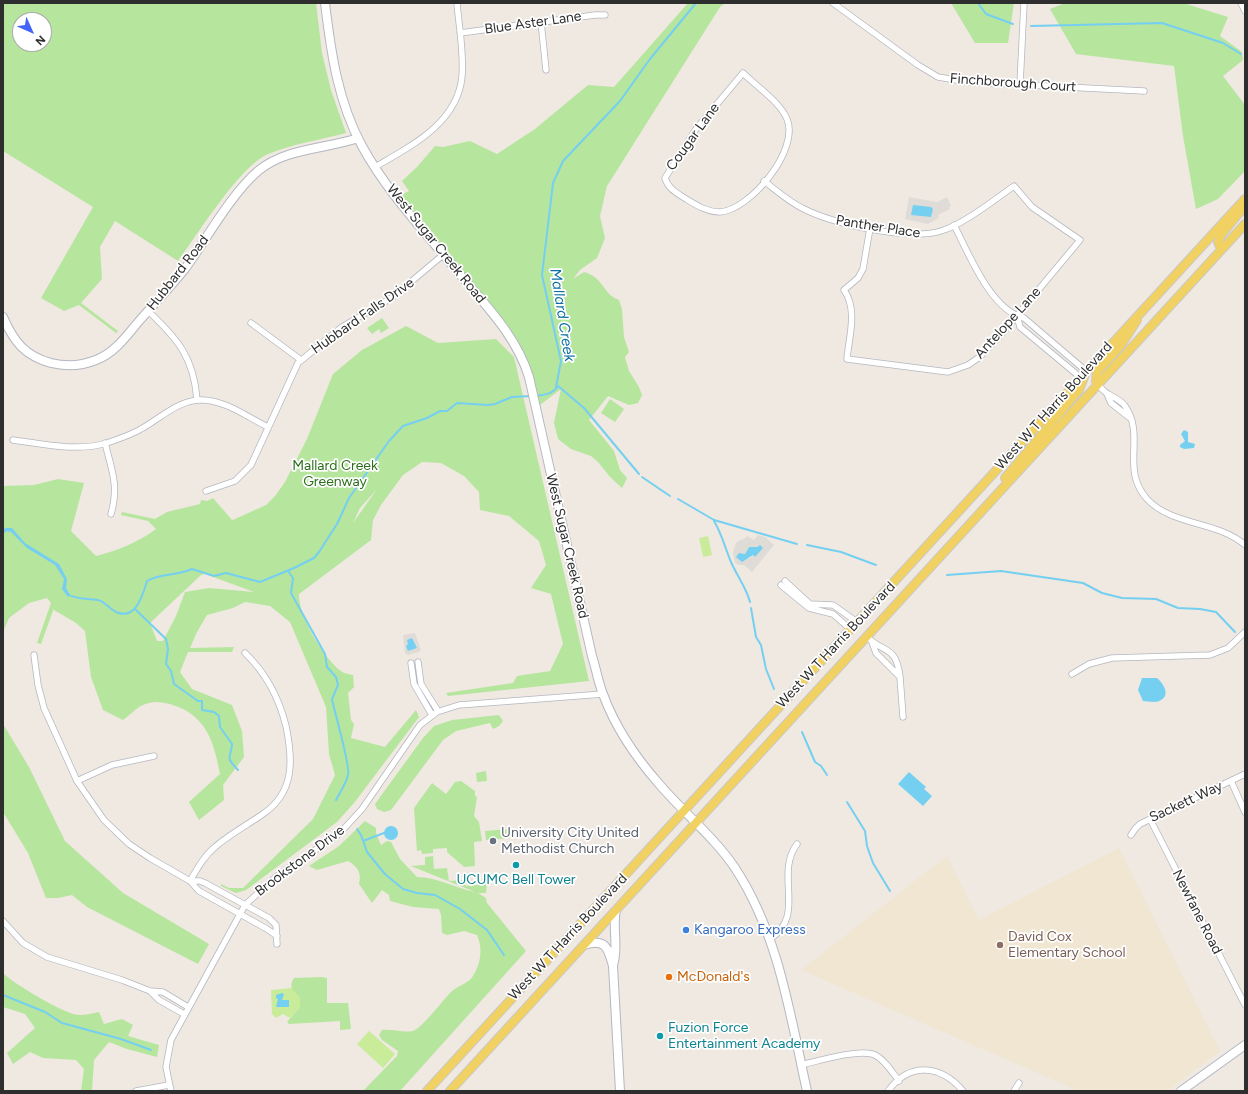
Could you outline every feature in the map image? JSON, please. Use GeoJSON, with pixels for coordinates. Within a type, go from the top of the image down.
{"type":"FeatureCollection","features":[{"type":"Feature","properties":{"kind":"main road","name":"West Sugar Creek Road"},"geometry":{"type":"LineString","coordinates":[[325,3],[336,77],[343,100],[358,138],[375,167],[510,335],[518,349],[529,377],[591,649],[603,694],[632,748],[657,781],[734,866],[755,903],[770,939],[779,966],[807,1091]]}},
{"type":"Feature","properties":{"kind":"main road","name":"Hubbard Road"},"geometry":{"type":"LineString","coordinates":[[3,317],[19,345],[28,354],[51,363],[74,366],[96,360],[106,355],[123,340],[183,270],[248,181],[260,170],[281,158],[358,138]]}},
{"type":"Feature","properties":{"kind":"main road","name":"West W T Harris Boulevard"},"geometry":{"type":"LineString","coordinates":[[427,1091],[1245,199]]}},
{"type":"Feature","properties":{"kind":"main road"},"geometry":{"type":"LineString","coordinates":[[1221,249],[1218,242],[1221,235],[1245,206]]}},
{"type":"Feature","properties":{"kind":"main road","name":"West W T Harris Boulevard"},"geometry":{"type":"LineString","coordinates":[[450,1091],[696,823],[869,640],[988,504],[1245,224]]}},
{"type":"Feature","properties":{"kind":"main road"},"geometry":{"type":"LineString","coordinates":[[1097,384],[1097,372],[1121,345],[1144,308]]}},
{"type":"Feature","properties":{"kind":"main road"},"geometry":{"type":"LineString","coordinates":[[988,504],[1007,475],[1079,390],[1083,374]]}},
{"type":"Feature","properties":{"kind":"main road"},"geometry":{"type":"LineString","coordinates":[[613,966],[616,955],[614,925],[616,910]]}},
{"type":"Feature","properties":{"kind":"main road"},"geometry":{"type":"LineString","coordinates":[[584,945],[595,942],[605,946],[608,949],[613,966],[620,1091]]}},
{"type":"Feature","properties":{"kind":"main road"},"geometry":{"type":"LineString","coordinates":[[1181,1091],[1245,1045]]}},
{"type":"Feature","properties":{"kind":"street"},"geometry":{"type":"LineString","coordinates":[[375,167],[438,126],[452,109],[460,88],[462,76],[460,33],[456,3]]}},
{"type":"Feature","properties":{"kind":"street","name":"Finchborough Court"},"geometry":{"type":"LineString","coordinates":[[833,3],[918,65],[938,77],[968,82],[1144,91]]}},
{"type":"Feature","properties":{"kind":"street"},"geometry":{"type":"LineString","coordinates":[[1020,84],[1024,3]]}},
{"type":"Feature","properties":{"kind":"street"},"geometry":{"type":"LineString","coordinates":[[1241,3],[1245,11]]}},
{"type":"Feature","properties":{"kind":"street","name":"Blue Aster Lane"},"geometry":{"type":"LineString","coordinates":[[460,33],[595,15],[605,15]]}},
{"type":"Feature","properties":{"kind":"street"},"geometry":{"type":"LineString","coordinates":[[541,22],[546,70]]}},
{"type":"Feature","properties":{"kind":"street","name":"Cougar Lane"},"geometry":{"type":"LineString","coordinates":[[743,73],[776,103],[786,116],[789,124],[790,138],[787,147],[777,165],[764,181],[750,198],[740,206],[731,210],[712,212],[702,208],[669,188],[665,178],[696,129],[743,73]]}},
{"type":"Feature","properties":{"kind":"street","name":"Panther Place"},"geometry":{"type":"LineString","coordinates":[[764,181],[789,201],[830,220],[870,228],[921,235],[943,230],[954,225],[991,203],[1014,186],[1032,207],[1080,240]]}},
{"type":"Feature","properties":{"kind":"street"},"geometry":{"type":"LineString","coordinates":[[954,225],[984,284],[994,296],[1017,316],[1024,318],[1083,374]]}},
{"type":"Feature","properties":{"kind":"street","name":"Antelope Lane"},"geometry":{"type":"LineString","coordinates":[[870,228],[862,269],[858,278],[844,290],[850,301],[852,315],[847,359],[948,372],[968,365],[981,356],[1017,316],[1080,240]]}},
{"type":"Feature","properties":{"kind":"street","name":"Hubbard Falls Drive"},"geometry":{"type":"LineString","coordinates":[[206,491],[235,481],[251,466],[292,372],[301,360],[342,327],[393,297],[444,254]]}},
{"type":"Feature","properties":{"kind":"street"},"geometry":{"type":"LineString","coordinates":[[148,312],[174,336],[186,353],[194,375],[198,400]]}},
{"type":"Feature","properties":{"kind":"street"},"geometry":{"type":"LineString","coordinates":[[1017,316],[1020,326],[1083,374]]}},
{"type":"Feature","properties":{"kind":"street"},"geometry":{"type":"LineString","coordinates":[[251,323],[301,360]]}},
{"type":"Feature","properties":{"kind":"street"},"geometry":{"type":"LineString","coordinates":[[1097,384],[1107,394],[1115,397],[1124,405],[1130,418],[1135,439],[1132,466],[1138,484],[1146,498],[1163,511],[1230,536],[1245,545]]}},
{"type":"Feature","properties":{"kind":"street"},"geometry":{"type":"LineString","coordinates":[[13,440],[62,447],[105,444],[140,430],[174,407],[198,400],[213,401],[226,406],[268,427]]}},
{"type":"Feature","properties":{"kind":"street"},"geometry":{"type":"LineString","coordinates":[[105,444],[116,488],[115,499],[110,514]]}},
{"type":"Feature","properties":{"kind":"street"},"geometry":{"type":"LineString","coordinates":[[850,629],[834,614],[809,608],[783,583],[810,604],[833,605],[857,622]]}},
{"type":"Feature","properties":{"kind":"street"},"geometry":{"type":"LineString","coordinates":[[1072,674],[1089,664],[1112,658],[1210,655],[1228,648],[1245,632]]}},
{"type":"Feature","properties":{"kind":"street"},"geometry":{"type":"LineString","coordinates":[[869,640],[876,653],[900,677]]}},
{"type":"Feature","properties":{"kind":"street"},"geometry":{"type":"LineString","coordinates":[[869,640],[884,647],[898,663],[903,717]]}},
{"type":"Feature","properties":{"kind":"street"},"geometry":{"type":"LineString","coordinates":[[190,881],[200,865],[214,848],[270,808],[281,794],[289,778],[291,748],[282,712],[268,679],[245,653]]}},
{"type":"Feature","properties":{"kind":"street"},"geometry":{"type":"LineString","coordinates":[[34,655],[38,686],[44,708],[77,781],[104,820],[125,841],[150,858],[190,881],[199,891],[277,936]]}},
{"type":"Feature","properties":{"kind":"street"},"geometry":{"type":"LineString","coordinates":[[418,662],[421,684],[435,713]]}},
{"type":"Feature","properties":{"kind":"street"},"geometry":{"type":"LineString","coordinates":[[411,663],[414,684],[435,713]]}},
{"type":"Feature","properties":{"kind":"street","name":"Brookstone Drive"},"geometry":{"type":"LineString","coordinates":[[170,1088],[166,1067],[171,1040],[239,913],[245,905],[270,881],[332,839],[351,822],[417,729],[435,713],[459,705],[603,694]]}},
{"type":"Feature","properties":{"kind":"street"},"geometry":{"type":"LineString","coordinates":[[77,781],[112,765],[154,756]]}},
{"type":"Feature","properties":{"kind":"street","name":"Sackett Way"},"geometry":{"type":"LineString","coordinates":[[1131,835],[1135,829],[1150,819],[1245,774]]}},
{"type":"Feature","properties":{"kind":"street"},"geometry":{"type":"LineString","coordinates":[[1231,781],[1245,812]]}},
{"type":"Feature","properties":{"kind":"street","name":"Newfane Road"},"geometry":{"type":"LineString","coordinates":[[1150,819],[1245,1005]]}},
{"type":"Feature","properties":{"kind":"street"},"geometry":{"type":"LineString","coordinates":[[770,939],[781,930],[789,911],[791,903],[787,875],[791,853],[797,844]]}},
{"type":"Feature","properties":{"kind":"street"},"geometry":{"type":"LineString","coordinates":[[190,881],[200,881],[205,883],[273,921],[277,930],[277,944]]}},
{"type":"Feature","properties":{"kind":"street"},"geometry":{"type":"LineString","coordinates":[[3,921],[23,943],[47,957],[122,980],[150,991],[163,992],[188,1007]]}},
{"type":"Feature","properties":{"kind":"street"},"geometry":{"type":"LineString","coordinates":[[150,991],[159,1000],[184,1014]]}},
{"type":"Feature","properties":{"kind":"street"},"geometry":{"type":"LineString","coordinates":[[801,1065],[853,1054],[870,1054],[880,1059],[899,1081]]}},
{"type":"Feature","properties":{"kind":"street"},"geometry":{"type":"LineString","coordinates":[[888,1091],[899,1081],[917,1071],[934,1070],[951,1078],[963,1091]]}},
{"type":"Feature","properties":{"kind":"street"},"geometry":{"type":"LineString","coordinates":[[1014,1091],[1019,1083]]}},
{"type":"Feature","properties":{"kind":"street"},"geometry":{"type":"LineString","coordinates":[[136,1091],[170,1088]]}},
{"type":"Feature","properties":{"kind":"shaded area"},"geometry":{"type":"Polygon","coordinates":[[[909,197],[937,202],[947,197],[951,206],[949,207],[950,209],[938,215],[939,218],[928,224],[905,219],[909,197]]]}},
{"type":"Feature","properties":{"kind":"shaded area"},"geometry":{"type":"Polygon","coordinates":[[[758,535],[765,537],[774,545],[752,572],[744,565],[735,563],[733,552],[736,543],[747,536],[754,540],[758,535]],[[754,547],[747,550],[745,554],[739,553],[745,559],[750,558],[753,555],[754,557],[757,548],[754,547]]]}},
{"type":"Feature","properties":{"kind":"shaded area"},"geometry":{"type":"Polygon","coordinates":[[[415,633],[421,650],[408,655],[405,653],[403,635],[415,633]]]}},
{"type":"Feature","properties":{"kind":"shaded area","name":"David Cox Elementary School"},"geometry":{"type":"Polygon","coordinates":[[[1119,848],[1220,1051],[1167,1091],[1079,1091],[801,970],[947,856],[979,920],[1119,848]]]}},
{"type":"Feature","properties":{"kind":"green space"},"geometry":{"type":"Polygon","coordinates":[[[3,3],[316,3],[322,53],[331,90],[346,133],[285,148],[266,155],[255,162],[219,203],[178,261],[115,221],[100,247],[102,279],[81,303],[118,331],[116,333],[79,305],[64,311],[41,298],[93,207],[3,151],[3,3]]]}},
{"type":"Feature","properties":{"kind":"green space"},"geometry":{"type":"Polygon","coordinates":[[[688,3],[725,3],[720,7],[607,186],[600,216],[605,238],[597,258],[580,270],[573,279],[584,272],[596,278],[609,294],[619,300],[622,309],[624,337],[629,352],[625,357],[629,371],[642,395],[638,403],[629,405],[608,396],[589,420],[614,451],[620,470],[627,478],[622,488],[591,456],[571,449],[558,439],[554,423],[561,389],[536,408],[518,349],[397,197],[409,191],[402,181],[417,167],[435,146],[443,147],[470,141],[497,154],[535,129],[588,85],[614,87],[688,3]]]}},
{"type":"Feature","properties":{"kind":"green space"},"geometry":{"type":"Polygon","coordinates":[[[951,3],[1014,3],[1008,43],[975,43],[951,3]]]}},
{"type":"Feature","properties":{"kind":"green space"},"geometry":{"type":"Polygon","coordinates":[[[1065,3],[1183,3],[1228,17],[1220,36],[1242,52],[1243,60],[1223,76],[1245,105],[1245,171],[1218,199],[1196,209],[1183,136],[1174,66],[1076,54],[1050,9],[1065,3]]]}},
{"type":"Feature","properties":{"kind":"green space"},"geometry":{"type":"Polygon","coordinates":[[[382,318],[389,328],[381,333],[379,329],[372,334],[367,328],[382,318]]]}},
{"type":"Feature","properties":{"kind":"green space","name":"Mallard Creek Greenway"},"geometry":{"type":"Polygon","coordinates":[[[406,326],[438,343],[496,339],[514,357],[589,681],[448,696],[446,693],[513,683],[517,676],[550,671],[563,644],[551,594],[531,588],[546,565],[539,541],[509,516],[480,510],[479,492],[464,476],[441,463],[422,462],[403,475],[381,505],[373,520],[371,540],[299,594],[300,603],[307,624],[320,647],[334,665],[341,671],[353,675],[354,687],[348,693],[351,720],[354,724],[351,738],[385,747],[416,710],[419,717],[354,803],[337,822],[246,890],[236,893],[221,886],[221,884],[229,888],[243,888],[313,819],[335,775],[329,754],[326,707],[290,622],[270,606],[245,602],[233,608],[207,615],[197,632],[190,648],[234,647],[232,652],[188,652],[180,672],[192,689],[232,705],[242,731],[244,757],[223,785],[224,800],[199,820],[189,802],[220,774],[215,752],[207,732],[194,716],[173,705],[158,702],[150,702],[140,706],[123,720],[103,710],[91,677],[85,631],[76,623],[54,610],[54,608],[41,644],[37,643],[51,603],[47,598],[29,603],[9,618],[3,632],[3,486],[34,485],[58,479],[84,483],[71,531],[96,556],[128,546],[156,529],[148,521],[121,515],[122,512],[155,519],[167,512],[200,504],[201,500],[207,501],[213,498],[232,520],[235,519],[266,505],[275,496],[285,482],[307,439],[333,374],[362,350],[406,326]],[[377,489],[360,508],[353,523],[377,489]],[[205,574],[201,575],[150,623],[157,641],[163,641],[176,616],[185,592],[209,588],[254,592],[205,574]]]}},
{"type":"Feature","properties":{"kind":"green space"},"geometry":{"type":"Polygon","coordinates":[[[610,399],[624,409],[615,422],[601,413],[610,399]]]}},
{"type":"Feature","properties":{"kind":"green space"},"geometry":{"type":"Polygon","coordinates":[[[708,536],[712,555],[703,557],[699,538],[708,536]]]}},
{"type":"Feature","properties":{"kind":"green space"},"geometry":{"type":"Polygon","coordinates":[[[499,715],[503,721],[499,726],[493,729],[490,723],[456,731],[443,740],[391,810],[384,812],[377,809],[375,804],[423,738],[434,726],[452,720],[499,715]]]}},
{"type":"Feature","properties":{"kind":"green space"},"geometry":{"type":"Polygon","coordinates":[[[3,724],[29,767],[65,841],[123,893],[209,944],[198,964],[87,907],[72,895],[58,898],[46,898],[28,853],[3,812],[3,724]]]}},
{"type":"Feature","properties":{"kind":"green space"},"geometry":{"type":"Polygon","coordinates":[[[486,771],[487,781],[477,782],[476,773],[486,771]]]}},
{"type":"Feature","properties":{"kind":"green space"},"geometry":{"type":"Polygon","coordinates":[[[461,781],[475,791],[475,796],[477,797],[474,816],[479,822],[482,841],[474,842],[475,866],[464,867],[447,852],[447,848],[433,849],[433,853],[422,854],[421,850],[417,851],[414,808],[432,783],[446,794],[455,782],[461,781]]]}},
{"type":"Feature","properties":{"kind":"green space"},"geometry":{"type":"Polygon","coordinates":[[[365,821],[376,828],[376,833],[381,845],[387,841],[391,842],[400,859],[417,877],[432,879],[475,892],[411,866],[425,865],[425,857],[433,856],[434,869],[447,868],[449,881],[465,880],[466,886],[487,884],[486,893],[478,893],[486,898],[487,903],[526,951],[400,1091],[363,1091],[397,1056],[398,1051],[382,1040],[379,1035],[382,1030],[413,1031],[417,1029],[451,992],[471,979],[478,966],[480,945],[477,935],[464,931],[447,935],[442,933],[441,915],[439,909],[413,907],[390,901],[389,895],[382,890],[372,903],[359,884],[360,876],[358,870],[348,861],[317,870],[309,866],[339,846],[365,821]]]}},
{"type":"Feature","properties":{"kind":"green space"},"geometry":{"type":"Polygon","coordinates":[[[509,829],[510,838],[486,840],[485,831],[509,829]]]}},
{"type":"Feature","properties":{"kind":"green space"},"geometry":{"type":"Polygon","coordinates":[[[3,973],[29,991],[53,1005],[73,1014],[80,1015],[99,1012],[104,1024],[122,1019],[133,1025],[128,1036],[159,1045],[157,1057],[127,1049],[109,1042],[94,1060],[92,1091],[81,1091],[84,1069],[76,1060],[43,1058],[30,1052],[13,1064],[7,1053],[35,1028],[25,1014],[3,1007],[3,973]]]}},
{"type":"Feature","properties":{"kind":"green space"},"geometry":{"type":"Polygon","coordinates":[[[294,978],[327,978],[327,1003],[348,1003],[351,1029],[340,1030],[340,1021],[289,1024],[287,1022],[300,1007],[294,996],[291,985],[294,978]]]}},
{"type":"Feature","properties":{"kind":"green space"},"geometry":{"type":"Polygon","coordinates":[[[291,988],[300,997],[300,1007],[290,1018],[283,1014],[276,1018],[272,1014],[271,990],[291,988]]]}},
{"type":"Feature","properties":{"kind":"green space"},"geometry":{"type":"Polygon","coordinates":[[[369,1031],[395,1054],[383,1068],[357,1044],[369,1031]]]}},
{"type":"Feature","properties":{"kind":"water"},"geometry":{"type":"Polygon","coordinates":[[[913,205],[931,207],[933,209],[931,217],[911,215],[913,205]]]}},
{"type":"Feature","properties":{"kind":"water"},"geometry":{"type":"Polygon","coordinates":[[[1184,430],[1188,432],[1188,442],[1195,444],[1194,448],[1184,449],[1180,447],[1180,445],[1185,441],[1181,434],[1184,430]]]}},
{"type":"Feature","properties":{"kind":"water"},"geometry":{"type":"Polygon","coordinates":[[[12,528],[25,543],[59,564],[67,579],[66,588],[70,595],[68,597],[62,589],[64,579],[55,565],[27,548],[11,532],[7,531],[3,534],[3,529],[12,528]]]}},
{"type":"Feature","properties":{"kind":"water"},"geometry":{"type":"Polygon","coordinates":[[[760,545],[763,548],[755,557],[753,555],[742,562],[736,557],[739,553],[745,554],[749,547],[757,547],[760,545]]]}},
{"type":"Feature","properties":{"kind":"water"},"geometry":{"type":"Polygon","coordinates":[[[412,638],[417,648],[408,651],[406,646],[408,644],[407,640],[412,638]]]}},
{"type":"Feature","properties":{"kind":"water"},"geometry":{"type":"Polygon","coordinates":[[[1142,678],[1157,678],[1159,680],[1164,686],[1166,693],[1163,699],[1155,702],[1143,701],[1138,690],[1142,678]]]}},
{"type":"Feature","properties":{"kind":"water"},"geometry":{"type":"Polygon","coordinates":[[[909,772],[926,787],[924,789],[932,796],[923,806],[898,784],[909,772]]]}},
{"type":"Feature","properties":{"kind":"water"},"geometry":{"type":"Polygon","coordinates":[[[391,826],[396,828],[398,833],[396,838],[391,840],[386,838],[384,833],[386,828],[391,826]]]}},
{"type":"Feature","properties":{"kind":"water"},"geometry":{"type":"Polygon","coordinates":[[[282,993],[284,994],[282,1000],[289,1000],[289,1007],[276,1007],[278,999],[276,998],[276,995],[282,993]]]}},
{"type":"Feature","properties":{"kind":"waterway","name":"Mallard Creek"},"geometry":{"type":"LineString","coordinates":[[556,387],[561,361],[542,275],[553,183],[563,161],[620,101],[650,59],[696,3]]}},
{"type":"Feature","properties":{"kind":"waterway"},"geometry":{"type":"LineString","coordinates":[[978,3],[986,14],[1013,24]]}},
{"type":"Feature","properties":{"kind":"waterway"},"geometry":{"type":"LineString","coordinates":[[1031,26],[1162,23],[1223,43],[1241,54]]}},
{"type":"Feature","properties":{"kind":"waterway"},"geometry":{"type":"LineString","coordinates":[[535,396],[545,395],[556,389],[558,386],[584,408],[639,474]]}},
{"type":"Feature","properties":{"kind":"waterway","name":"Mallard Creek"},"geometry":{"type":"LineString","coordinates":[[67,594],[78,598],[100,601],[116,612],[123,614],[134,610],[141,599],[147,581],[152,578],[180,573],[192,569],[214,576],[226,573],[260,582],[294,568],[314,558],[319,552],[337,524],[349,498],[389,441],[403,426],[427,418],[440,411],[447,411],[457,403],[488,405],[495,404],[512,397],[531,396]]}},
{"type":"Feature","properties":{"kind":"waterway"},"geometry":{"type":"LineString","coordinates":[[642,477],[670,496]]}},
{"type":"Feature","properties":{"kind":"waterway"},"geometry":{"type":"LineString","coordinates":[[678,499],[714,520],[797,544]]}},
{"type":"Feature","properties":{"kind":"waterway"},"geometry":{"type":"LineString","coordinates":[[714,521],[750,602]]}},
{"type":"Feature","properties":{"kind":"waterway"},"geometry":{"type":"LineString","coordinates":[[807,545],[841,552],[876,565]]}},
{"type":"Feature","properties":{"kind":"waterway"},"geometry":{"type":"LineString","coordinates":[[288,571],[293,578],[291,593],[325,654],[327,667],[336,677],[338,685],[332,699],[345,751],[348,775],[346,782],[336,800]]}},
{"type":"Feature","properties":{"kind":"waterway"},"geometry":{"type":"LineString","coordinates":[[947,575],[1001,571],[1083,583],[1102,593],[1122,598],[1156,599],[1178,608],[1200,609],[1216,612],[1235,632]]}},
{"type":"Feature","properties":{"kind":"waterway"},"geometry":{"type":"LineString","coordinates":[[751,608],[756,637],[761,645],[766,669],[774,689]]}},
{"type":"Feature","properties":{"kind":"waterway"},"geometry":{"type":"LineString","coordinates":[[135,609],[166,639],[168,649],[166,664],[171,671],[174,684],[198,701],[202,701],[202,710],[214,712],[219,716],[220,727],[232,744],[229,757],[231,762],[238,770]]}},
{"type":"Feature","properties":{"kind":"waterway"},"geometry":{"type":"LineString","coordinates":[[802,732],[815,762],[821,766],[827,775]]}},
{"type":"Feature","properties":{"kind":"waterway"},"geometry":{"type":"LineString","coordinates":[[847,802],[865,831],[867,846],[873,863],[890,891]]}},
{"type":"Feature","properties":{"kind":"waterway"},"geometry":{"type":"LineString","coordinates":[[357,829],[361,835],[367,852],[385,874],[403,889],[417,893],[435,895],[460,909],[487,930],[504,955]]}},
{"type":"Feature","properties":{"kind":"waterway"},"geometry":{"type":"LineString","coordinates":[[363,841],[384,833]]}},
{"type":"Feature","properties":{"kind":"waterway"},"geometry":{"type":"LineString","coordinates":[[3,995],[45,1012],[62,1023],[121,1039],[151,1050]]}},
{"type":"Feature","properties":{"kind":"place","name":"University City United Methodist Church"},"geometry":{"type":"Point","coordinates":[493,841]}},
{"type":"Feature","properties":{"kind":"place","name":"UCUMC Bell Tower"},"geometry":{"type":"Point","coordinates":[516,865]}},
{"type":"Feature","properties":{"kind":"place","name":"Kangaroo Express"},"geometry":{"type":"Point","coordinates":[686,930]}},
{"type":"Feature","properties":{"kind":"place","name":"David Cox Elementary School"},"geometry":{"type":"Point","coordinates":[1000,945]}},
{"type":"Feature","properties":{"kind":"place","name":"McDonald's"},"geometry":{"type":"Point","coordinates":[669,977]}},
{"type":"Feature","properties":{"kind":"place","name":"Fuzion Force Entertainment Academy"},"geometry":{"type":"Point","coordinates":[660,1036]}}]}
